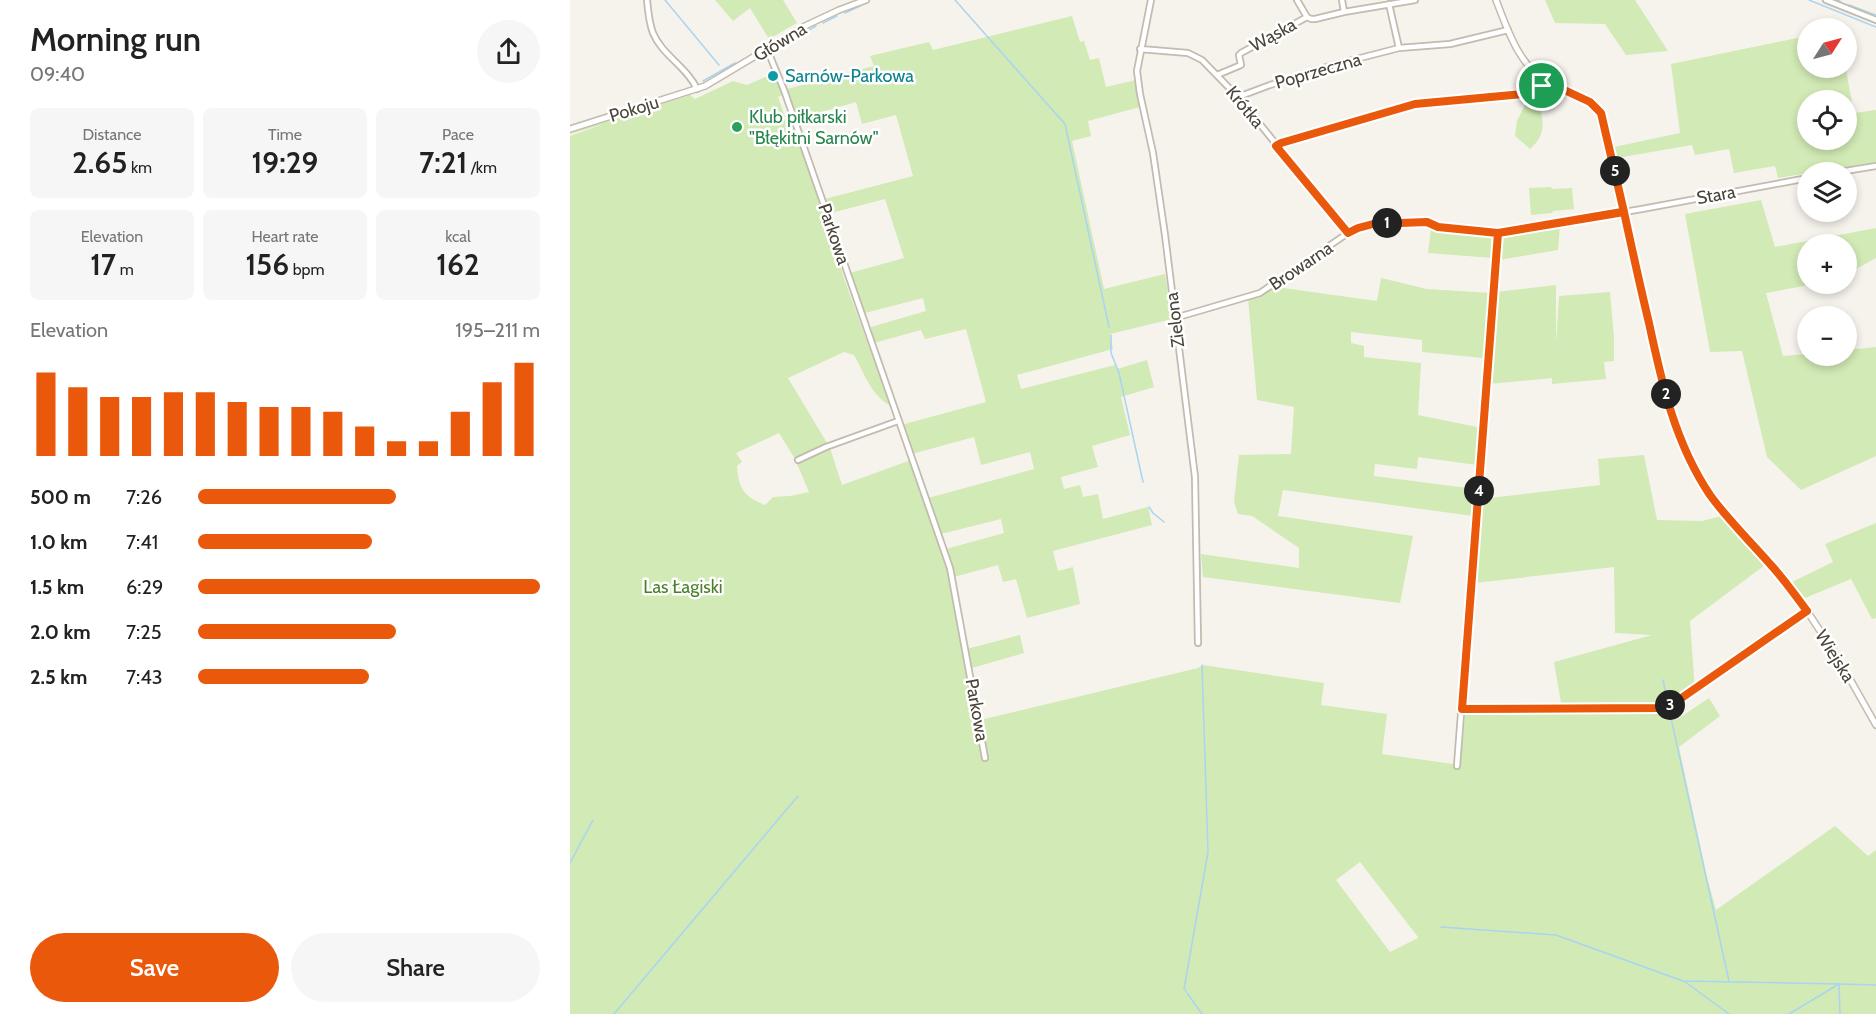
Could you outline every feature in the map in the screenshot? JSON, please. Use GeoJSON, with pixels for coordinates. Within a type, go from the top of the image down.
{"type":"FeatureCollection","features":[{"type":"Feature","properties":{"kind":"street"},"geometry":{"type":"LineString","coordinates":[[647,0],[650,23],[657,40],[693,81],[697,89]]}},
{"type":"Feature","properties":{"kind":"street","name":"Główna"},"geometry":{"type":"LineString","coordinates":[[697,89],[716,81],[818,20],[866,0]]}},
{"type":"Feature","properties":{"kind":"street","name":"Zielona"},"geometry":{"type":"LineString","coordinates":[[1151,0],[1137,71],[1153,153],[1195,477],[1198,643]]}},
{"type":"Feature","properties":{"kind":"street"},"geometry":{"type":"LineString","coordinates":[[1297,0],[1307,17]]}},
{"type":"Feature","properties":{"kind":"street"},"geometry":{"type":"LineString","coordinates":[[1342,0],[1344,12]]}},
{"type":"Feature","properties":{"kind":"street","name":"Wąska"},"geometry":{"type":"LineString","coordinates":[[1217,75],[1241,65],[1239,55],[1241,52],[1307,17],[1311,20],[1415,0]]}},
{"type":"Feature","properties":{"kind":"street","name":"Wiejska"},"geometry":{"type":"LineString","coordinates":[[1496,0],[1508,30],[1527,63],[1545,81],[1590,102],[1601,113],[1671,414],[1680,440],[1694,468],[1710,494],[1785,580],[1807,611],[1838,658],[1876,725]]}},
{"type":"Feature","properties":{"kind":"street"},"geometry":{"type":"LineString","coordinates":[[1826,0],[1876,20]]}},
{"type":"Feature","properties":{"kind":"street"},"geometry":{"type":"LineString","coordinates":[[1389,4],[1399,48]]}},
{"type":"Feature","properties":{"kind":"street","name":"Poprzeczna"},"geometry":{"type":"LineString","coordinates":[[1238,97],[1333,65],[1399,48],[1450,44],[1508,30]]}},
{"type":"Feature","properties":{"kind":"street","name":"Parkowa"},"geometry":{"type":"LineString","coordinates":[[767,49],[784,90],[950,568],[985,758]]}},
{"type":"Feature","properties":{"kind":"street","name":"Krótka"},"geometry":{"type":"LineString","coordinates":[[1140,49],[1193,55],[1202,60],[1238,97],[1348,233]]}},
{"type":"Feature","properties":{"kind":"street"},"geometry":{"type":"LineString","coordinates":[[1276,146],[1322,130],[1410,105],[1523,94],[1534,91],[1545,81]]}},
{"type":"Feature","properties":{"kind":"street","name":"Pokoju"},"geometry":{"type":"LineString","coordinates":[[570,129],[697,89]]}},
{"type":"Feature","properties":{"kind":"street"},"geometry":{"type":"LineString","coordinates":[[1857,169],[1876,166]]}},
{"type":"Feature","properties":{"kind":"street","name":"Stara"},"geometry":{"type":"LineString","coordinates":[[1498,233],[1797,180]]}},
{"type":"Feature","properties":{"kind":"street","name":"Browarna"},"geometry":{"type":"LineString","coordinates":[[1175,318],[1260,293],[1348,233],[1373,224],[1427,222],[1438,227],[1498,233]]}},
{"type":"Feature","properties":{"kind":"street"},"geometry":{"type":"LineString","coordinates":[[1457,766],[1498,233]]}},
{"type":"Feature","properties":{"kind":"street"},"geometry":{"type":"LineString","coordinates":[[798,460],[826,447],[898,421]]}},
{"type":"Feature","properties":{"kind":"street"},"geometry":{"type":"LineString","coordinates":[[1462,709],[1659,708],[1670,706],[1807,611]]}},
{"type":"Feature","properties":{"kind":"green space"},"geometry":{"type":"Polygon","coordinates":[[[715,0],[783,0],[797,23],[769,39],[750,8],[733,21],[715,0]]]}},
{"type":"Feature","properties":{"kind":"green space"},"geometry":{"type":"Polygon","coordinates":[[[1545,0],[1635,0],[1668,51],[1626,55],[1605,24],[1555,23],[1545,0]]]}},
{"type":"Feature","properties":{"kind":"green space"},"geometry":{"type":"Polygon","coordinates":[[[1072,16],[1080,42],[1084,41],[1090,60],[1099,58],[1106,87],[1136,80],[1140,107],[1088,121],[1091,136],[1072,141],[1104,289],[1165,274],[1172,319],[1110,334],[1113,349],[1017,375],[1021,389],[1115,365],[1117,369],[1147,360],[1154,387],[1121,397],[1130,435],[1092,446],[1098,467],[1061,477],[1064,489],[1080,485],[1083,497],[1098,494],[1103,519],[1148,507],[1152,525],[1053,551],[1058,571],[1073,567],[1080,604],[1027,618],[1016,579],[1003,582],[998,565],[954,577],[946,549],[1004,533],[1001,519],[941,534],[928,498],[1034,469],[1030,452],[981,465],[974,437],[912,454],[901,425],[986,402],[966,329],[925,339],[921,330],[874,343],[871,327],[926,311],[923,298],[865,313],[850,273],[904,258],[885,199],[831,213],[825,199],[913,176],[896,115],[862,124],[856,102],[797,119],[787,89],[874,66],[870,56],[929,42],[933,50],[1072,16]]]}},
{"type":"Feature","properties":{"kind":"green space"},"geometry":{"type":"Polygon","coordinates":[[[1797,38],[1797,78],[1847,78],[1850,90],[1797,90],[1797,150],[1857,150],[1857,113],[1876,110],[1876,162],[1857,165],[1857,162],[1797,162],[1797,175],[1778,178],[1775,166],[1734,173],[1729,149],[1695,155],[1692,145],[1617,158],[1614,147],[1680,133],[1671,64],[1797,38]]]}},
{"type":"Feature","properties":{"kind":"green space","name":"Las Łagiski"},"geometry":{"type":"Polygon","coordinates":[[[770,75],[772,79],[776,78],[782,95],[778,97],[795,145],[800,144],[845,281],[890,405],[873,390],[854,355],[844,352],[788,378],[830,448],[842,485],[911,460],[948,567],[976,721],[1203,665],[1324,683],[1321,705],[1387,714],[1382,754],[1460,765],[1466,708],[1561,703],[1554,662],[1652,635],[1615,633],[1614,567],[1475,583],[1482,499],[1600,485],[1598,459],[1644,455],[1657,520],[1702,521],[1722,516],[1753,548],[1765,565],[1690,621],[1695,691],[1671,708],[1676,720],[1709,698],[1720,716],[1679,747],[1716,910],[1835,826],[1868,856],[1876,850],[1876,1014],[570,1014],[570,136],[604,124],[570,134],[570,132],[690,95],[695,99],[733,81],[747,85],[770,75]],[[779,433],[736,453],[742,462],[737,466],[741,486],[747,495],[765,505],[773,497],[809,492],[795,459],[779,433]],[[1360,862],[1336,880],[1390,952],[1418,938],[1418,937],[1360,862]]]}},
{"type":"Feature","properties":{"kind":"green space"},"geometry":{"type":"Polygon","coordinates":[[[1538,98],[1543,125],[1540,137],[1530,149],[1515,136],[1517,121],[1528,99],[1538,98]]]}},
{"type":"Feature","properties":{"kind":"green space"},"geometry":{"type":"Polygon","coordinates":[[[1551,187],[1552,189],[1572,188],[1574,209],[1531,215],[1529,188],[1551,187]]]}},
{"type":"Feature","properties":{"kind":"green space"},"geometry":{"type":"Polygon","coordinates":[[[1761,200],[1775,247],[1797,243],[1797,287],[1766,293],[1783,356],[1797,355],[1797,366],[1857,366],[1857,349],[1876,347],[1876,456],[1801,490],[1767,457],[1742,351],[1710,352],[1685,214],[1761,200]]]}},
{"type":"Feature","properties":{"kind":"green space"},"geometry":{"type":"Polygon","coordinates":[[[1560,225],[1558,250],[1499,260],[1501,242],[1506,234],[1560,225]]]}},
{"type":"Feature","properties":{"kind":"green space"},"geometry":{"type":"Polygon","coordinates":[[[1431,228],[1490,235],[1495,239],[1493,258],[1428,253],[1431,228]]]}},
{"type":"Feature","properties":{"kind":"green space"},"geometry":{"type":"Polygon","coordinates":[[[1876,228],[1876,258],[1857,268],[1857,234],[1844,234],[1876,228]]]}},
{"type":"Feature","properties":{"kind":"green space"},"geometry":{"type":"Polygon","coordinates":[[[1381,278],[1427,289],[1491,293],[1483,358],[1422,352],[1422,340],[1351,332],[1351,343],[1364,346],[1364,357],[1421,363],[1418,415],[1477,427],[1477,465],[1418,457],[1417,469],[1375,464],[1374,476],[1475,489],[1473,516],[1283,490],[1278,516],[1413,536],[1400,603],[1203,577],[1201,554],[1299,568],[1299,548],[1252,516],[1238,514],[1234,502],[1239,455],[1291,454],[1294,407],[1257,400],[1248,298],[1276,287],[1377,301],[1381,278]]]}},
{"type":"Feature","properties":{"kind":"green space"},"geometry":{"type":"Polygon","coordinates":[[[1556,285],[1556,344],[1559,296],[1610,292],[1614,361],[1604,362],[1606,379],[1552,384],[1552,378],[1489,384],[1496,292],[1556,285]]]}},
{"type":"Feature","properties":{"kind":"green space"},"geometry":{"type":"Polygon","coordinates":[[[1876,523],[1876,618],[1872,619],[1851,579],[1805,598],[1792,582],[1833,562],[1825,544],[1876,523]]]}},
{"type":"Feature","properties":{"kind":"green space"},"geometry":{"type":"Polygon","coordinates":[[[1020,635],[1024,653],[972,668],[967,649],[1020,635]]]}},
{"type":"Feature","properties":{"kind":"waterway"},"geometry":{"type":"LineString","coordinates":[[665,0],[719,65]]}},
{"type":"Feature","properties":{"kind":"waterway"},"geometry":{"type":"LineString","coordinates":[[955,0],[1065,124],[1109,327]]}},
{"type":"Feature","properties":{"kind":"waterway"},"geometry":{"type":"LineString","coordinates":[[1809,0],[1876,27]]}},
{"type":"Feature","properties":{"kind":"waterway"},"geometry":{"type":"LineString","coordinates":[[1849,5],[1876,15]]}},
{"type":"Feature","properties":{"kind":"waterway"},"geometry":{"type":"LineString","coordinates":[[845,13],[860,6]]}},
{"type":"Feature","properties":{"kind":"waterway"},"geometry":{"type":"LineString","coordinates":[[823,23],[837,16]]}},
{"type":"Feature","properties":{"kind":"waterway"},"geometry":{"type":"LineString","coordinates":[[809,30],[816,26]]}},
{"type":"Feature","properties":{"kind":"waterway"},"geometry":{"type":"LineString","coordinates":[[703,81],[735,63]]}},
{"type":"Feature","properties":{"kind":"waterway"},"geometry":{"type":"LineString","coordinates":[[1111,335],[1111,353],[1119,373],[1143,482]]}},
{"type":"Feature","properties":{"kind":"waterway"},"geometry":{"type":"LineString","coordinates":[[1149,507],[1164,522]]}},
{"type":"Feature","properties":{"kind":"waterway"},"geometry":{"type":"LineString","coordinates":[[1199,548],[1200,574]]}},
{"type":"Feature","properties":{"kind":"waterway"},"geometry":{"type":"LineString","coordinates":[[1186,991],[1184,989],[1208,852],[1202,665]]}},
{"type":"Feature","properties":{"kind":"waterway"},"geometry":{"type":"LineString","coordinates":[[1663,680],[1668,704]]}},
{"type":"Feature","properties":{"kind":"waterway"},"geometry":{"type":"LineString","coordinates":[[1669,709],[1729,981]]}},
{"type":"Feature","properties":{"kind":"waterway"},"geometry":{"type":"LineString","coordinates":[[614,1014],[798,796]]}},
{"type":"Feature","properties":{"kind":"waterway"},"geometry":{"type":"LineString","coordinates":[[570,863],[593,820]]}},
{"type":"Feature","properties":{"kind":"waterway"},"geometry":{"type":"LineString","coordinates":[[1441,927],[1556,935],[1683,981],[1839,984],[1840,1014]]}},
{"type":"Feature","properties":{"kind":"waterway"},"geometry":{"type":"LineString","coordinates":[[1684,981],[1729,1014]]}},
{"type":"Feature","properties":{"kind":"waterway"},"geometry":{"type":"LineString","coordinates":[[1789,1014],[1839,984],[1876,985]]}},
{"type":"Feature","properties":{"kind":"waterway"},"geometry":{"type":"LineString","coordinates":[[1187,993],[1202,1014]]}},
{"type":"Feature","properties":{"kind":"place","name":"Sarnów-Parkowa"},"geometry":{"type":"Point","coordinates":[773,76]}},
{"type":"Feature","properties":{"kind":"place","name":"Klub piłkarski \"Błękitni Sarnów\""},"geometry":{"type":"Point","coordinates":[737,127]}},
{"type":"Feature","properties":{"kind":"route"},"geometry":{"type":"LineString","coordinates":[[1542,86],[1523,94],[1410,105],[1276,146],[1348,233],[1373,224],[1427,222],[1438,227],[1498,233],[1622,212],[1624,212],[1658,364],[1680,440],[1710,494],[1785,580],[1807,611],[1670,706],[1659,708],[1462,709],[1498,233],[1624,212],[1605,124],[1598,108],[1545,81],[1542,86]]}}]}
